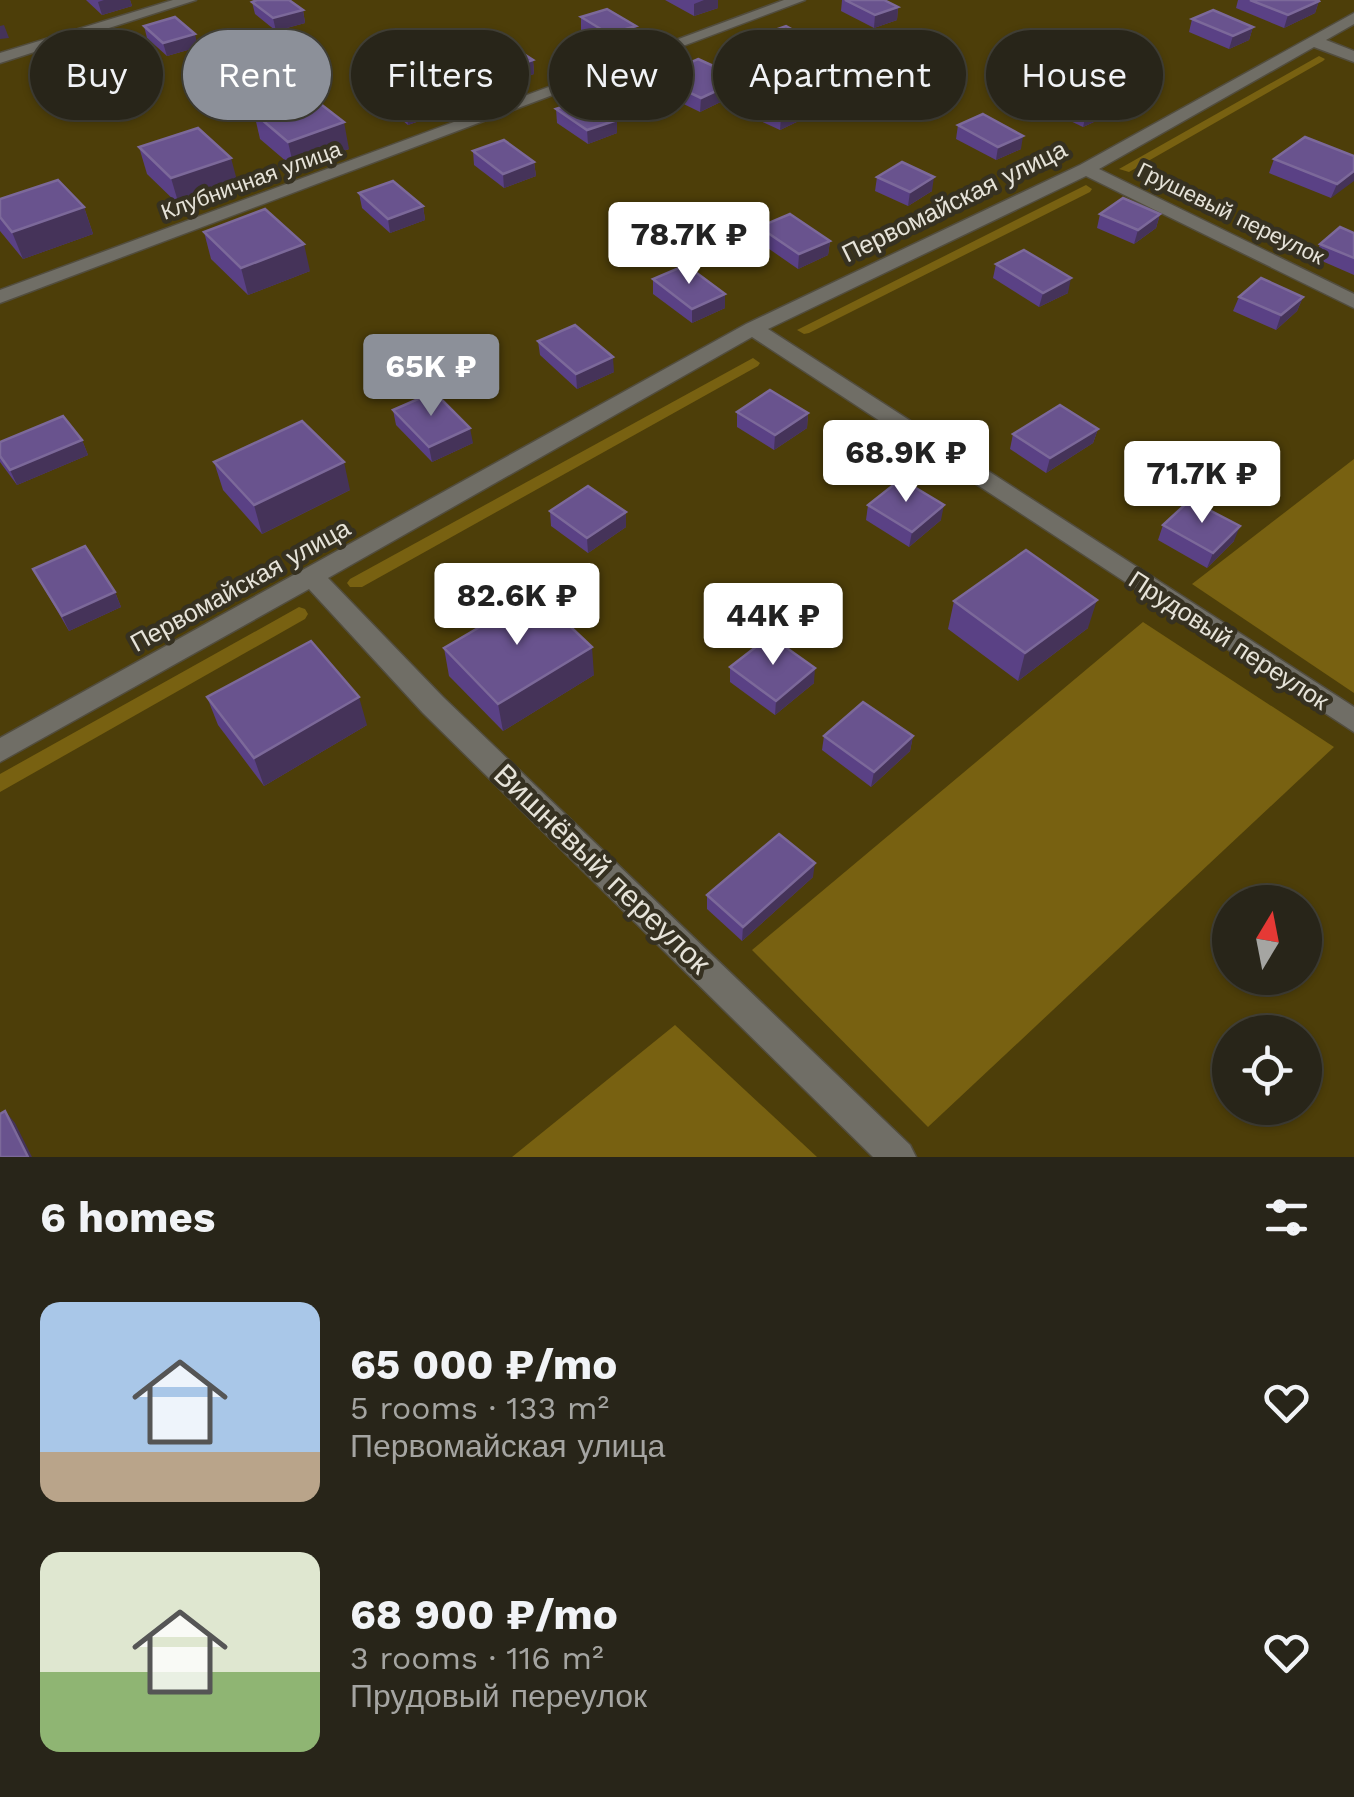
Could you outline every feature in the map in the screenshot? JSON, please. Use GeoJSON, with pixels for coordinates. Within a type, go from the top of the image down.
{"type":"FeatureCollection","features":[{"type":"Feature","properties":{"kind":"street"},"geometry":{"type":"LineString","coordinates":[[0,58],[189,0]]}},
{"type":"Feature","properties":{"kind":"street","name":"Клубничная улица"},"geometry":{"type":"LineString","coordinates":[[0,297],[798,0]]}},
{"type":"Feature","properties":{"kind":"street","name":"Первомайская улица"},"geometry":{"type":"LineString","coordinates":[[0,751],[753,328],[1086,169],[1354,18]]}},
{"type":"Feature","properties":{"kind":"street"},"geometry":{"type":"LineString","coordinates":[[1313,41],[1354,56]]}},
{"type":"Feature","properties":{"kind":"street","name":"Грушевый переулок"},"geometry":{"type":"LineString","coordinates":[[1086,169],[1354,302]]}},
{"type":"Feature","properties":{"kind":"street","name":"Прудовый переулок"},"geometry":{"type":"LineString","coordinates":[[753,328],[1354,721]]}},
{"type":"Feature","properties":{"kind":"street","name":"Вишнёвый переулок"},"geometry":{"type":"LineString","coordinates":[[311,576],[433,705],[898,1157]]}},
{"type":"Feature","properties":{"kind":"shaded area"},"geometry":{"type":"Polygon","coordinates":[[[0,0],[1354,0],[1354,1157],[0,1157],[0,0]]]}},
{"type":"Feature","properties":{"kind":"shaded area"},"geometry":{"type":"Polygon","coordinates":[[[1354,459],[1354,693],[1192,584],[1354,459]]]}},
{"type":"Feature","properties":{"kind":"shaded area"},"geometry":{"type":"Polygon","coordinates":[[[1143,622],[1334,747],[928,1127],[752,950],[1143,622]]]}},
{"type":"Feature","properties":{"kind":"shaded area"},"geometry":{"type":"Polygon","coordinates":[[[675,1025],[817,1157],[512,1157],[675,1025]]]}},
{"type":"Feature","properties":{"kind":"building"},"geometry":{"type":"Polygon","coordinates":[[[289,0],[303,10],[273,18],[252,2],[289,0]]]}},
{"type":"Feature","properties":{"kind":"building"},"geometry":{"type":"Polygon","coordinates":[[[845,0],[884,0],[898,7],[875,15],[845,0]]]}},
{"type":"Feature","properties":{"kind":"building"},"geometry":{"type":"Polygon","coordinates":[[[1250,0],[1318,0],[1319,1],[1288,15],[1250,0]]]}},
{"type":"Feature","properties":{"kind":"building"},"geometry":{"type":"Polygon","coordinates":[[[607,9],[636,26],[602,30],[581,17],[607,9]]]}},
{"type":"Feature","properties":{"kind":"building"},"geometry":{"type":"Polygon","coordinates":[[[1213,10],[1253,27],[1233,36],[1192,19],[1213,10]]]}},
{"type":"Feature","properties":{"kind":"building"},"geometry":{"type":"Polygon","coordinates":[[[175,17],[190,30],[183,30],[183,37],[163,43],[163,30],[144,26],[175,17]]]}},
{"type":"Feature","properties":{"kind":"building"},"geometry":{"type":"Polygon","coordinates":[[[698,59],[713,66],[713,92],[701,98],[693,94],[693,61],[698,59]]]}},
{"type":"Feature","properties":{"kind":"building"},"geometry":{"type":"Polygon","coordinates":[[[331,112],[344,122],[288,142],[262,120],[331,120],[331,112]]]}},
{"type":"Feature","properties":{"kind":"building"},"geometry":{"type":"Polygon","coordinates":[[[983,114],[986,120],[994,120],[1023,136],[998,147],[958,125],[983,114]]]}},
{"type":"Feature","properties":{"kind":"building"},"geometry":{"type":"Polygon","coordinates":[[[572,120],[617,120],[587,130],[572,120]]]}},
{"type":"Feature","properties":{"kind":"building"},"geometry":{"type":"Polygon","coordinates":[[[198,128],[231,158],[171,178],[139,147],[198,128]]]}},
{"type":"Feature","properties":{"kind":"building"},"geometry":{"type":"Polygon","coordinates":[[[1305,137],[1354,156],[1354,171],[1337,184],[1274,159],[1305,137]]]}},
{"type":"Feature","properties":{"kind":"building"},"geometry":{"type":"Polygon","coordinates":[[[504,140],[534,162],[503,174],[473,151],[504,140]]]}},
{"type":"Feature","properties":{"kind":"building"},"geometry":{"type":"Polygon","coordinates":[[[902,162],[934,177],[910,192],[877,177],[902,162]]]}},
{"type":"Feature","properties":{"kind":"building"},"geometry":{"type":"Polygon","coordinates":[[[58,180],[84,207],[12,232],[0,217],[0,199],[58,180]]]}},
{"type":"Feature","properties":{"kind":"building"},"geometry":{"type":"Polygon","coordinates":[[[393,181],[423,206],[388,219],[359,193],[393,181]]]}},
{"type":"Feature","properties":{"kind":"building"},"geometry":{"type":"Polygon","coordinates":[[[1123,198],[1160,214],[1138,230],[1100,214],[1123,198]]]}},
{"type":"Feature","properties":{"kind":"building"},"geometry":{"type":"Polygon","coordinates":[[[265,209],[304,244],[241,268],[204,232],[265,209]]]}},
{"type":"Feature","properties":{"kind":"building"},"geometry":{"type":"Polygon","coordinates":[[[790,214],[830,241],[799,254],[759,227],[790,214]]]}},
{"type":"Feature","properties":{"kind":"building"},"geometry":{"type":"Polygon","coordinates":[[[1340,227],[1354,233],[1354,258],[1320,244],[1340,227]]]}},
{"type":"Feature","properties":{"kind":"building"},"geometry":{"type":"Polygon","coordinates":[[[1024,250],[1071,278],[1043,293],[996,264],[1024,250]]]}},
{"type":"Feature","properties":{"kind":"building"},"geometry":{"type":"Polygon","coordinates":[[[686,265],[725,294],[692,309],[653,279],[686,265]]]}},
{"type":"Feature","properties":{"kind":"building"},"geometry":{"type":"Polygon","coordinates":[[[1261,278],[1303,297],[1281,315],[1239,297],[1261,278]]]}},
{"type":"Feature","properties":{"kind":"building"},"geometry":{"type":"Polygon","coordinates":[[[575,325],[613,357],[576,374],[538,341],[575,325]]]}},
{"type":"Feature","properties":{"kind":"building"},"geometry":{"type":"Polygon","coordinates":[[[770,390],[808,413],[775,435],[737,412],[770,390]]]}},
{"type":"Feature","properties":{"kind":"building"},"geometry":{"type":"Polygon","coordinates":[[[434,392],[470,428],[429,447],[393,410],[434,392]]]}},
{"type":"Feature","properties":{"kind":"building"},"geometry":{"type":"Polygon","coordinates":[[[1060,405],[1098,429],[1050,458],[1013,434],[1060,405]]]}},
{"type":"Feature","properties":{"kind":"building"},"geometry":{"type":"Polygon","coordinates":[[[63,416],[82,440],[10,470],[0,456],[0,442],[63,416]]]}},
{"type":"Feature","properties":{"kind":"building"},"geometry":{"type":"Polygon","coordinates":[[[302,421],[344,462],[254,505],[214,462],[302,421]]]}},
{"type":"Feature","properties":{"kind":"building"},"geometry":{"type":"Polygon","coordinates":[[[901,479],[944,505],[912,532],[868,505],[901,479]]]}},
{"type":"Feature","properties":{"kind":"building"},"geometry":{"type":"Polygon","coordinates":[[[588,486],[626,512],[587,538],[550,511],[588,486]]]}},
{"type":"Feature","properties":{"kind":"building"},"geometry":{"type":"Polygon","coordinates":[[[1190,500],[1240,526],[1213,553],[1163,525],[1190,500]]]}},
{"type":"Feature","properties":{"kind":"building"},"geometry":{"type":"Polygon","coordinates":[[[85,546],[115,592],[62,616],[33,569],[85,546]]]}},
{"type":"Feature","properties":{"kind":"building"},"geometry":{"type":"Polygon","coordinates":[[[1026,550],[1097,600],[1025,653],[954,601],[1026,550]]]}},
{"type":"Feature","properties":{"kind":"building"},"geometry":{"type":"Polygon","coordinates":[[[536,594],[592,647],[498,704],[444,648],[536,594]]]}},
{"type":"Feature","properties":{"kind":"building"},"geometry":{"type":"Polygon","coordinates":[[[770,636],[815,668],[776,701],[730,667],[770,636]]]}},
{"type":"Feature","properties":{"kind":"building"},"geometry":{"type":"Polygon","coordinates":[[[311,641],[359,697],[254,758],[207,697],[311,641]]]}},
{"type":"Feature","properties":{"kind":"building"},"geometry":{"type":"Polygon","coordinates":[[[863,702],[913,736],[874,772],[824,736],[863,702]]]}},
{"type":"Feature","properties":{"kind":"building"},"geometry":{"type":"Polygon","coordinates":[[[779,834],[815,863],[743,927],[707,895],[779,834]]]}},
{"type":"Feature","properties":{"kind":"building"},"geometry":{"type":"Polygon","coordinates":[[[5,1111],[28,1157],[0,1157],[0,1114],[5,1111]]]}},
{"type":"Feature","properties":{"kind":"waterway"},"geometry":{"type":"LineString","coordinates":[[1125,169],[1319,59]]}},
{"type":"Feature","properties":{"kind":"waterway"},"geometry":{"type":"LineString","coordinates":[[804,330],[1086,189]]}},
{"type":"Feature","properties":{"kind":"waterway"},"geometry":{"type":"LineString","coordinates":[[356,583],[753,363]]}},
{"type":"Feature","properties":{"kind":"waterway"},"geometry":{"type":"LineString","coordinates":[[0,784],[299,614]]}}]}
